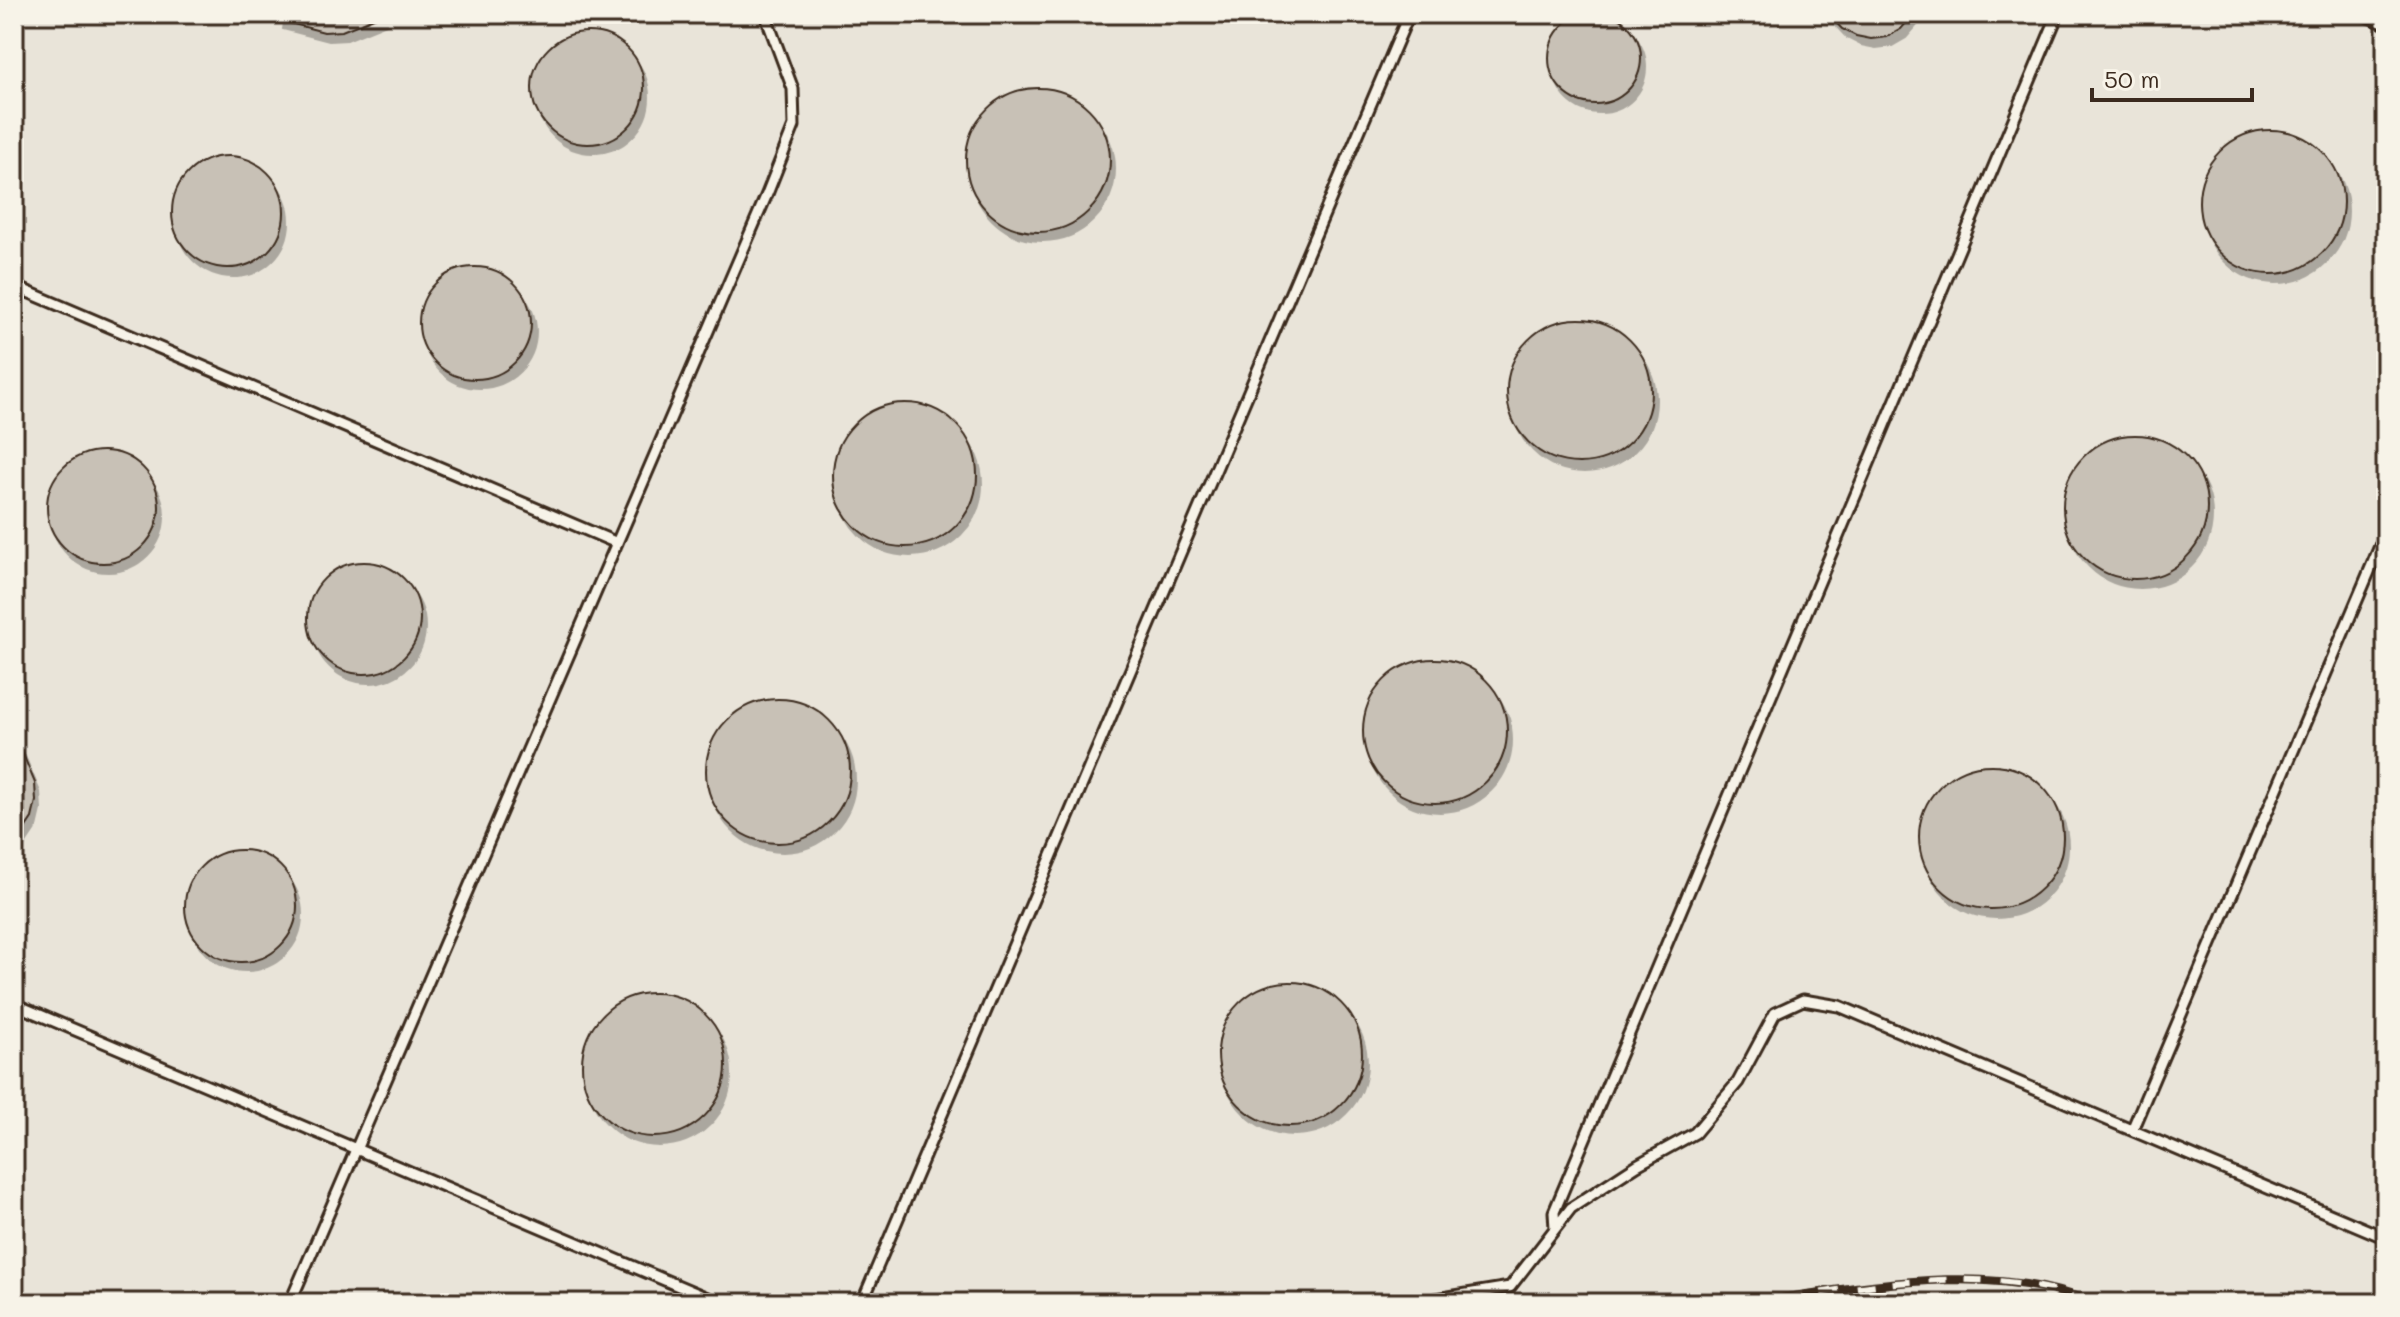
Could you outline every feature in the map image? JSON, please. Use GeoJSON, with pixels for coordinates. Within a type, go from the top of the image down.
{"type":"FeatureCollection","features":[{"type":"Feature","properties":{"kind":"lane"},"geometry":{"type":"LineString","coordinates":[[290,1303],[794,126],[793,89],[765,14]]}},
{"type":"Feature","properties":{"kind":"lane"},"geometry":{"type":"LineString","coordinates":[[862,1303],[1409,14]]}},
{"type":"Feature","properties":{"kind":"lane"},"geometry":{"type":"LineString","coordinates":[[1555,1228],[1554,1212],[2058,14]]}},
{"type":"Feature","properties":{"kind":"lane"},"geometry":{"type":"LineString","coordinates":[[2362,14],[2386,24]]}},
{"type":"Feature","properties":{"kind":"lane"},"geometry":{"type":"LineString","coordinates":[[14,286],[617,543]]}},
{"type":"Feature","properties":{"kind":"lane"},"geometry":{"type":"LineString","coordinates":[[2132,1130],[2386,532]]}},
{"type":"Feature","properties":{"kind":"lane"},"geometry":{"type":"LineString","coordinates":[[1412,1303],[1510,1287],[1571,1208],[1637,1165],[1695,1133],[1738,1082],[1775,1013],[1803,1000],[1839,1006],[2386,1238]]}},
{"type":"Feature","properties":{"kind":"lane"},"geometry":{"type":"LineString","coordinates":[[14,1004],[719,1303]]}},
{"type":"Feature","properties":{"kind":"shaded area"},"geometry":{"type":"Polygon","coordinates":[[[14,14],[2386,14],[2386,1303],[14,1303],[14,14]]]}},
{"type":"Feature","properties":{"kind":"building"},"geometry":{"type":"Polygon","coordinates":[[[1595,12],[1613,15],[1628,25],[1638,40],[1641,58],[1638,76],[1628,91],[1613,101],[1595,104],[1577,101],[1562,91],[1552,76],[1549,58],[1552,40],[1562,25],[1577,15],[1595,12]]]}},
{"type":"Feature","properties":{"kind":"building"},"geometry":{"type":"Polygon","coordinates":[[[279,14],[381,15],[342,31],[324,32],[278,20],[279,14]]]}},
{"type":"Feature","properties":{"kind":"building"},"geometry":{"type":"Polygon","coordinates":[[[1828,14],[1914,14],[1901,29],[1887,37],[1871,39],[1842,29],[1828,14]]]}},
{"type":"Feature","properties":{"kind":"building"},"geometry":{"type":"Polygon","coordinates":[[[588,32],[610,36],[628,48],[640,66],[644,88],[640,110],[628,128],[610,140],[588,144],[566,140],[548,128],[536,110],[532,88],[536,66],[548,48],[566,36],[588,32]]]}},
{"type":"Feature","properties":{"kind":"building"},"geometry":{"type":"Polygon","coordinates":[[[1038,88],[1066,94],[1089,109],[1104,132],[1110,160],[1104,188],[1089,211],[1066,226],[1038,232],[1010,226],[987,211],[972,188],[966,160],[972,132],[987,109],[1010,94],[1038,88]]]}},
{"type":"Feature","properties":{"kind":"building"},"geometry":{"type":"Polygon","coordinates":[[[2271,130],[2299,135],[2322,151],[2338,174],[2343,202],[2338,230],[2322,253],[2299,269],[2271,274],[2243,269],[2220,253],[2204,230],[2199,202],[2204,174],[2220,151],[2243,135],[2271,130]]]}},
{"type":"Feature","properties":{"kind":"building"},"geometry":{"type":"Polygon","coordinates":[[[228,156],[250,160],[268,172],[280,190],[284,212],[280,234],[268,252],[250,264],[228,268],[206,264],[188,252],[176,234],[172,212],[176,190],[188,172],[206,160],[228,156]]]}},
{"type":"Feature","properties":{"kind":"building"},"geometry":{"type":"Polygon","coordinates":[[[475,267],[497,271],[515,283],[527,301],[531,323],[527,345],[515,363],[497,375],[475,379],[453,375],[435,363],[423,345],[419,323],[423,301],[435,283],[453,271],[475,267]]]}},
{"type":"Feature","properties":{"kind":"building"},"geometry":{"type":"Polygon","coordinates":[[[1579,319],[1607,324],[1630,340],[1646,363],[1651,391],[1646,419],[1630,442],[1607,458],[1579,463],[1551,458],[1528,442],[1512,419],[1507,391],[1512,363],[1528,340],[1551,324],[1579,319]]]}},
{"type":"Feature","properties":{"kind":"building"},"geometry":{"type":"Polygon","coordinates":[[[905,403],[933,408],[956,424],[972,447],[977,475],[972,503],[956,526],[933,542],[905,547],[877,542],[854,526],[838,503],[833,475],[838,447],[854,424],[877,408],[905,403]]]}},
{"type":"Feature","properties":{"kind":"building"},"geometry":{"type":"Polygon","coordinates":[[[2135,435],[2163,440],[2186,456],[2202,479],[2207,507],[2202,535],[2186,558],[2163,574],[2135,579],[2107,574],[2084,558],[2068,535],[2063,507],[2068,479],[2084,456],[2107,440],[2135,435]]]}},
{"type":"Feature","properties":{"kind":"building"},"geometry":{"type":"Polygon","coordinates":[[[103,451],[125,455],[143,467],[155,485],[159,507],[155,529],[143,547],[125,559],[103,563],[81,559],[63,547],[51,529],[47,507],[51,485],[63,467],[81,455],[103,451]]]}},
{"type":"Feature","properties":{"kind":"building"},"geometry":{"type":"Polygon","coordinates":[[[364,562],[386,566],[404,578],[416,596],[420,618],[416,640],[404,658],[386,670],[364,674],[342,670],[324,658],[312,640],[308,618],[312,596],[324,578],[342,566],[364,562]]]}},
{"type":"Feature","properties":{"kind":"building"},"geometry":{"type":"Polygon","coordinates":[[[1435,659],[1463,664],[1486,680],[1502,703],[1507,731],[1502,759],[1486,782],[1463,798],[1435,803],[1407,798],[1384,782],[1368,759],[1363,731],[1368,703],[1384,680],[1407,664],[1435,659]]]}},
{"type":"Feature","properties":{"kind":"building"},"geometry":{"type":"Polygon","coordinates":[[[778,699],[806,704],[829,720],[845,743],[850,771],[845,799],[829,822],[806,838],[778,843],[750,838],[727,822],[711,799],[706,771],[711,743],[727,720],[750,704],[778,699]]]}},
{"type":"Feature","properties":{"kind":"building"},"geometry":{"type":"Polygon","coordinates":[[[14,733],[35,783],[36,801],[32,818],[14,845],[14,733]]]}},
{"type":"Feature","properties":{"kind":"building"},"geometry":{"type":"Polygon","coordinates":[[[1991,765],[2019,770],[2042,786],[2058,809],[2063,837],[2058,865],[2042,888],[2019,904],[1991,909],[1963,904],[1940,888],[1924,865],[1919,837],[1924,809],[1940,786],[1963,770],[1991,765]]]}},
{"type":"Feature","properties":{"kind":"building"},"geometry":{"type":"Polygon","coordinates":[[[241,850],[263,854],[281,866],[293,884],[297,906],[293,928],[281,946],[263,958],[241,962],[219,958],[201,946],[189,928],[185,906],[189,884],[201,866],[219,854],[241,850]]]}},
{"type":"Feature","properties":{"kind":"building"},"geometry":{"type":"Polygon","coordinates":[[[1290,982],[1318,987],[1341,1003],[1357,1026],[1362,1054],[1357,1082],[1341,1105],[1318,1121],[1290,1126],[1262,1121],[1239,1105],[1223,1082],[1218,1054],[1223,1026],[1239,1003],[1262,987],[1290,982]]]}},
{"type":"Feature","properties":{"kind":"building"},"geometry":{"type":"Polygon","coordinates":[[[654,993],[682,998],[705,1014],[721,1037],[726,1065],[721,1093],[705,1116],[682,1132],[654,1137],[626,1132],[603,1116],[587,1093],[582,1065],[587,1037],[603,1014],[626,998],[654,993]]]}},
{"type":"Feature","properties":{"kind":"railway"},"geometry":{"type":"LineString","coordinates":[[1750,1303],[1878,1285],[1967,1280],[2010,1282],[2053,1290],[2093,1303]]}}]}
